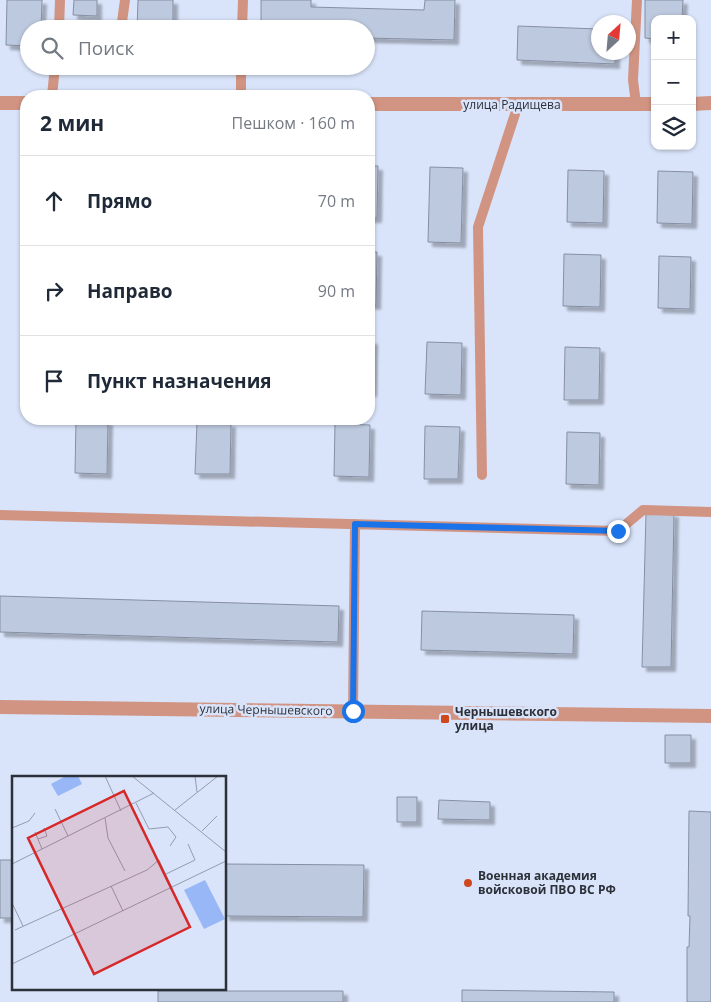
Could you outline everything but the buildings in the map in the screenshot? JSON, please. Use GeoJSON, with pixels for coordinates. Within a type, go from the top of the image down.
{"type":"FeatureCollection","features":[{"type":"Feature","properties":{"kind":"street"},"geometry":{"type":"LineString","coordinates":[[0,103],[20,103]]}},
{"type":"Feature","properties":{"kind":"street"},"geometry":{"type":"LineString","coordinates":[[696,104],[711,103]]}},
{"type":"Feature","properties":{"kind":"street","name":"улица Радищева"},"geometry":{"type":"LineString","coordinates":[[375,104],[651,104]]}},
{"type":"Feature","properties":{"kind":"street","name":"улица Чернышевского"},"geometry":{"type":"LineString","coordinates":[[0,707],[711,716]]}},
{"type":"Feature","properties":{"kind":"lane"},"geometry":{"type":"LineString","coordinates":[[59,20],[60,0]]}},
{"type":"Feature","properties":{"kind":"lane"},"geometry":{"type":"LineString","coordinates":[[122,20],[125,0]]}},
{"type":"Feature","properties":{"kind":"lane"},"geometry":{"type":"LineString","coordinates":[[242,20],[243,0]]}},
{"type":"Feature","properties":{"kind":"lane"},"geometry":{"type":"LineString","coordinates":[[636,104],[633,80],[637,0]]}},
{"type":"Feature","properties":{"kind":"lane"},"geometry":{"type":"LineString","coordinates":[[53,90],[54,75]]}},
{"type":"Feature","properties":{"kind":"lane"},"geometry":{"type":"LineString","coordinates":[[241,75],[241,90]]}},
{"type":"Feature","properties":{"kind":"lane"},"geometry":{"type":"LineString","coordinates":[[482,476],[478,227],[518,105]]}},
{"type":"Feature","properties":{"kind":"lane"},"geometry":{"type":"LineString","coordinates":[[0,515],[618,531],[643,510],[711,512]]}},
{"type":"Feature","properties":{"kind":"lane"},"geometry":{"type":"LineString","coordinates":[[353,711],[355,524]]}},
{"type":"Feature","properties":{"kind":"place","name":"Чернышевского улица"},"geometry":{"type":"Point","coordinates":[445,719]}},
{"type":"Feature","properties":{"kind":"place","name":"Военная академия войсковой ПВО ВС РФ"},"geometry":{"type":"Point","coordinates":[468,883]}},
{"type":"Feature","properties":{"kind":"route"},"geometry":{"type":"LineString","coordinates":[[353,711],[355,524],[618,531]]}}]}
